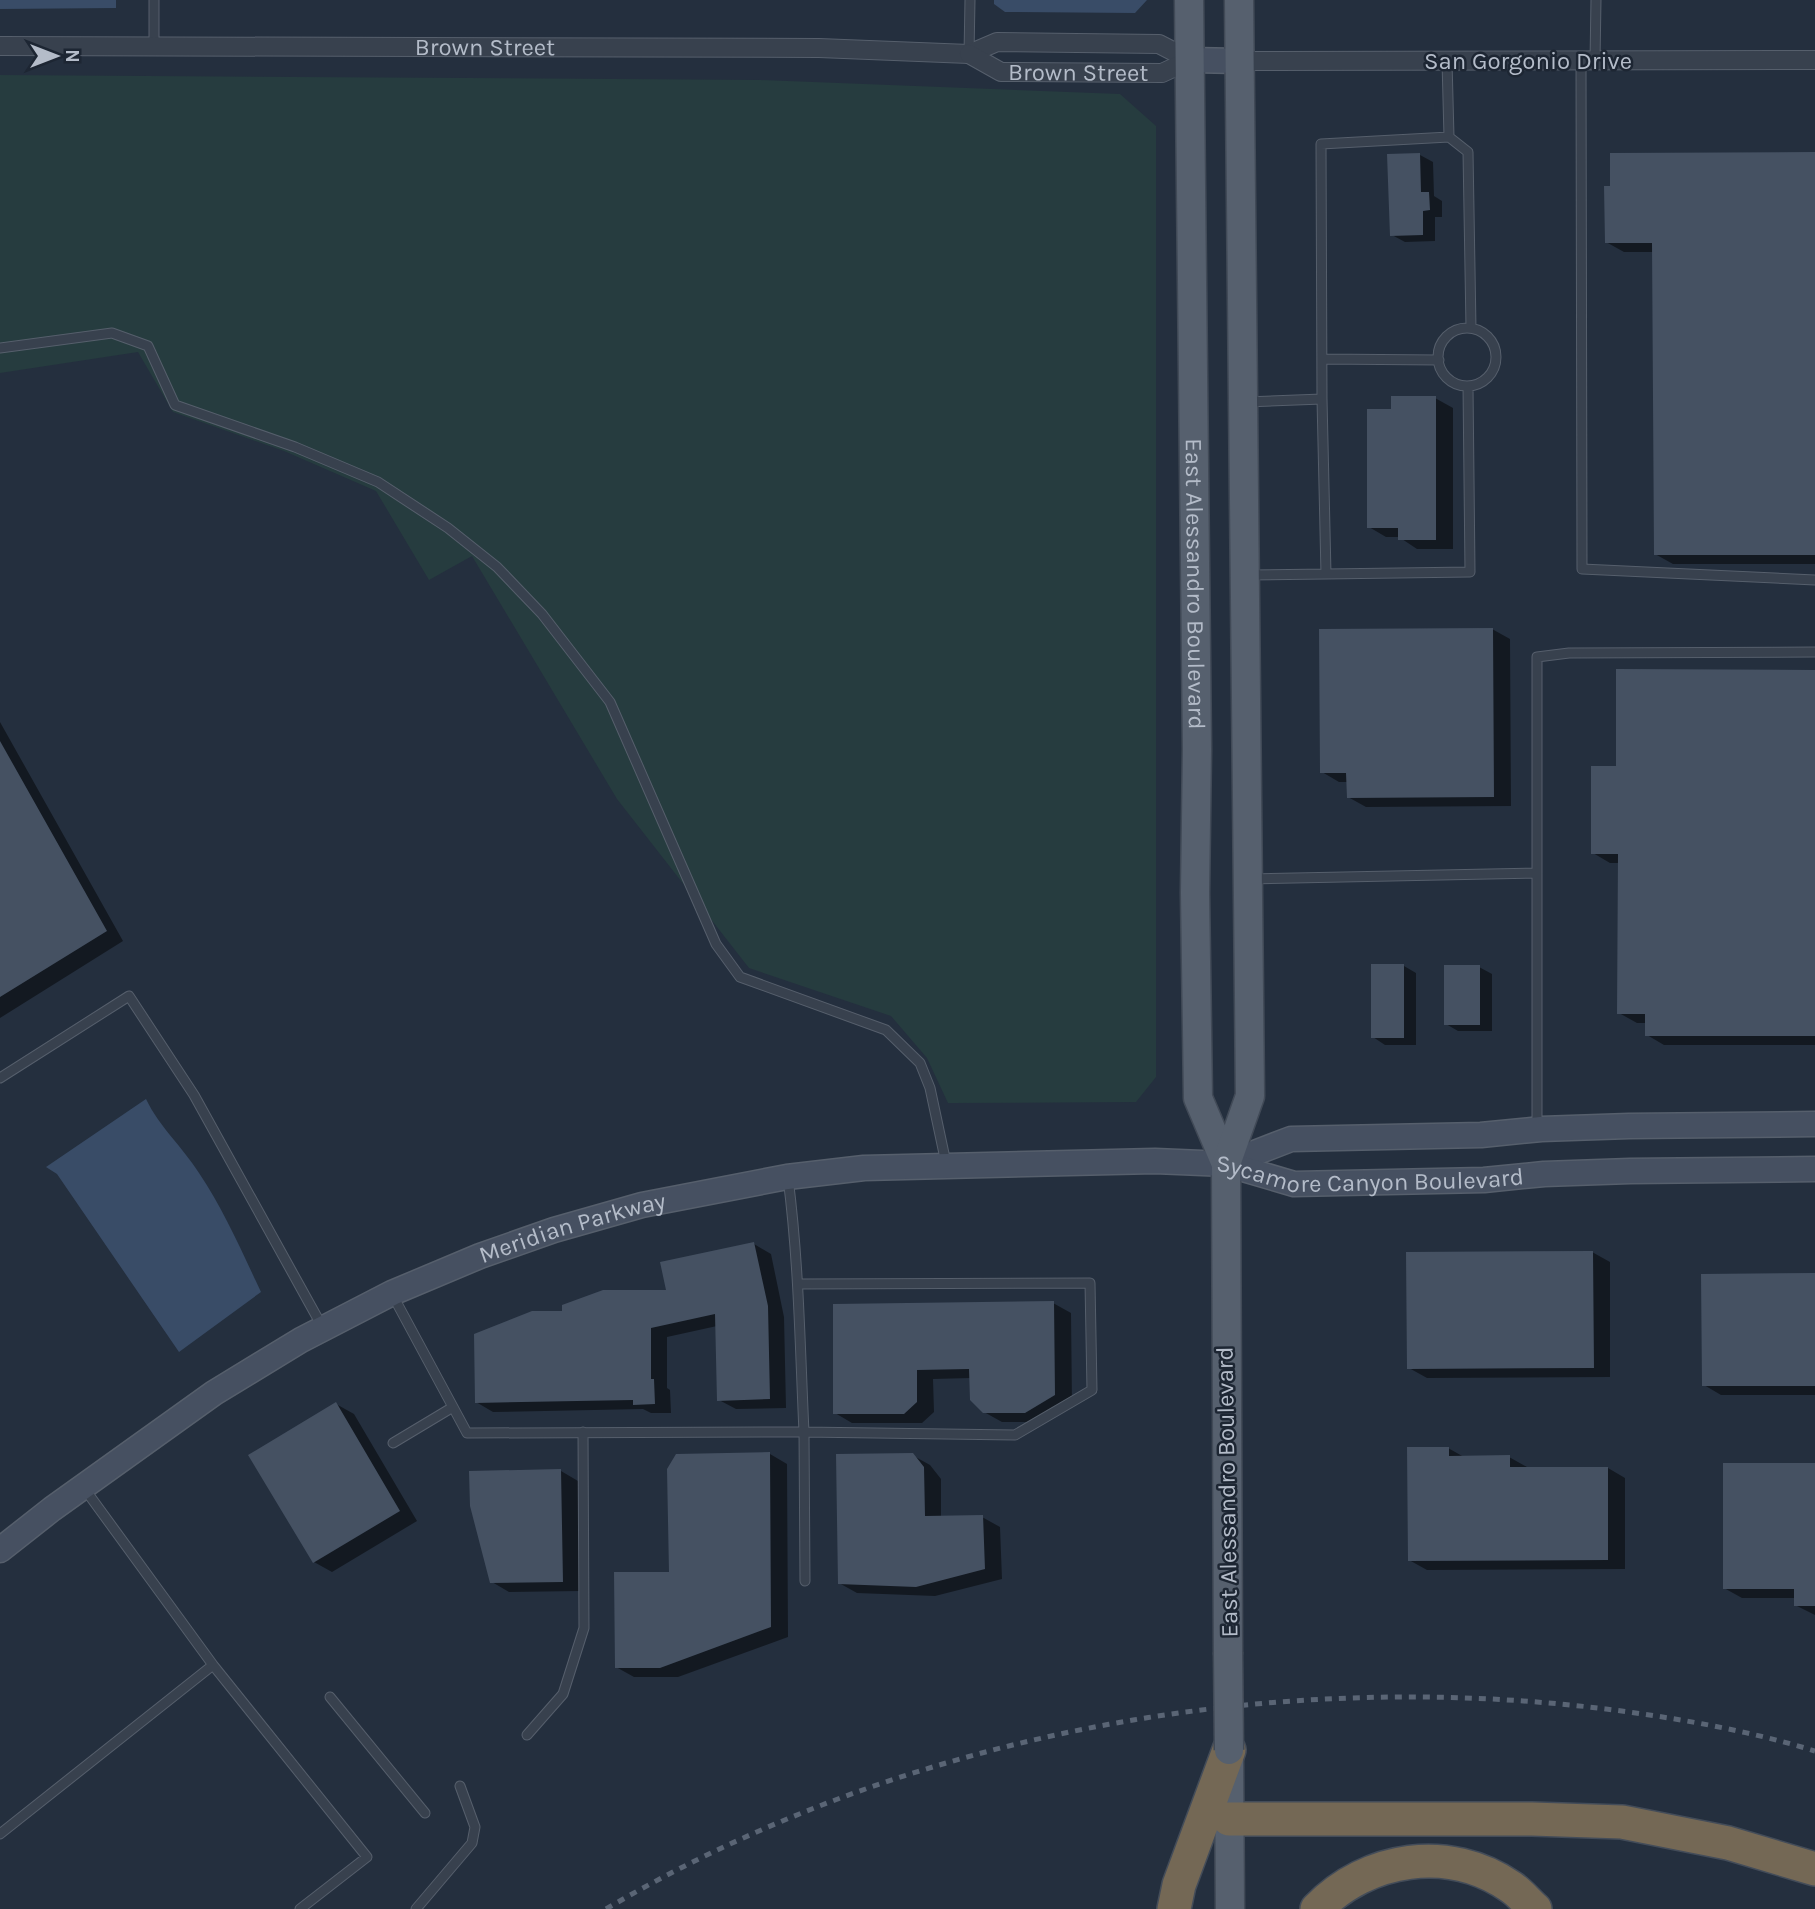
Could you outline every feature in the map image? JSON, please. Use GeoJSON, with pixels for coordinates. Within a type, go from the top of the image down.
{"type":"FeatureCollection","features":[{"type":"Feature","properties":{"kind":"highway"},"geometry":{"type":"LineString","coordinates":[[1174,1909],[1179,1885],[1229,1750]]}},
{"type":"Feature","properties":{"kind":"highway"},"geometry":{"type":"LineString","coordinates":[[1229,1819],[1532,1819],[1622,1822],[1728,1843],[1815,1868]]}},
{"type":"Feature","properties":{"kind":"highway"},"geometry":{"type":"LineString","coordinates":[[1317,1909],[1332,1893],[1354,1878],[1405,1862],[1433,1860],[1484,1871],[1512,1887],[1535,1909]]}},
{"type":"Feature","properties":{"kind":"main road","name":"East Alessandro Boulevard"},"geometry":{"type":"LineString","coordinates":[[1189,0],[1198,749],[1195,893],[1198,1098],[1226,1164]]}},
{"type":"Feature","properties":{"kind":"main road","name":"East Alessandro Boulevard"},"geometry":{"type":"LineString","coordinates":[[1230,1909],[1226,1164],[1250,1096],[1239,0]]}},
{"type":"Feature","properties":{"kind":"main road","name":"Brown Street"},"geometry":{"type":"LineString","coordinates":[[1190,60],[1241,61]]}},
{"type":"Feature","properties":{"kind":"main road","name":"Sycamore Canyon Boulevard"},"geometry":{"type":"LineString","coordinates":[[1226,1164],[1291,1139],[1481,1135],[1537,1129],[1629,1126],[1815,1124]]}},
{"type":"Feature","properties":{"kind":"main road","name":"Meridian Parkway"},"geometry":{"type":"LineString","coordinates":[[0,1550],[214,1393],[323,1328],[392,1293],[480,1256],[554,1230],[642,1205],[787,1177],[864,1168],[1155,1161],[1226,1164]]}},
{"type":"Feature","properties":{"kind":"main road","name":"Sycamore Canyon Boulevard"},"geometry":{"type":"LineString","coordinates":[[1226,1164],[1294,1184],[1484,1180],[1544,1174],[1630,1171],[1815,1169]]}},
{"type":"Feature","properties":{"kind":"street","name":"Brown Street"},"geometry":{"type":"LineString","coordinates":[[0,46],[819,48],[969,54],[997,42],[1159,44],[1190,60]]}},
{"type":"Feature","properties":{"kind":"street","name":"Brown Street"},"geometry":{"type":"LineString","coordinates":[[969,54],[1001,72],[1161,73],[1190,60]]}},
{"type":"Feature","properties":{"kind":"street","name":"San Gorgonio Drive"},"geometry":{"type":"LineString","coordinates":[[1241,61],[1815,60]]}},
{"type":"Feature","properties":{"kind":"lane"},"geometry":{"type":"LineString","coordinates":[[153,0],[154,48]]}},
{"type":"Feature","properties":{"kind":"lane"},"geometry":{"type":"LineString","coordinates":[[969,54],[970,0]]}},
{"type":"Feature","properties":{"kind":"lane"},"geometry":{"type":"LineString","coordinates":[[1596,0],[1588,61],[1582,569],[1815,580]]}},
{"type":"Feature","properties":{"kind":"lane"},"geometry":{"type":"LineString","coordinates":[[1447,61],[1449,137]]}},
{"type":"Feature","properties":{"kind":"lane"},"geometry":{"type":"LineString","coordinates":[[1326,574],[1321,144],[1449,137],[1468,152],[1471,328]]}},
{"type":"Feature","properties":{"kind":"lane"},"geometry":{"type":"LineString","coordinates":[[1462,328],[1471,328],[1488,337],[1496,354],[1492,372],[1486,379],[1468,386],[1452,382],[1441,369],[1439,360],[1442,343],[1447,336],[1462,328]]}},
{"type":"Feature","properties":{"kind":"lane"},"geometry":{"type":"LineString","coordinates":[[0,348],[112,333],[149,346],[175,405],[284,442],[378,482],[448,528],[497,567],[542,614],[610,702],[716,944],[740,977],[886,1030],[920,1063],[930,1088],[947,1166]]}},
{"type":"Feature","properties":{"kind":"lane"},"geometry":{"type":"LineString","coordinates":[[1322,359],[1439,360]]}},
{"type":"Feature","properties":{"kind":"lane"},"geometry":{"type":"LineString","coordinates":[[1245,575],[1470,572],[1468,386]]}},
{"type":"Feature","properties":{"kind":"lane"},"geometry":{"type":"LineString","coordinates":[[1244,402],[1322,399]]}},
{"type":"Feature","properties":{"kind":"lane"},"geometry":{"type":"LineString","coordinates":[[1537,1129],[1536,657],[1569,653],[1815,652]]}},
{"type":"Feature","properties":{"kind":"lane"},"geometry":{"type":"LineString","coordinates":[[1248,879],[1537,873]]}},
{"type":"Feature","properties":{"kind":"lane"},"geometry":{"type":"LineString","coordinates":[[0,1078],[129,996],[194,1095],[323,1328]]}},
{"type":"Feature","properties":{"kind":"lane"},"geometry":{"type":"LineString","coordinates":[[787,1177],[794,1223],[798,1284],[804,1432],[805,1581]]}},
{"type":"Feature","properties":{"kind":"lane"},"geometry":{"type":"LineString","coordinates":[[392,1293],[467,1433],[804,1432],[1015,1435],[1093,1391],[1090,1283],[798,1284]]}},
{"type":"Feature","properties":{"kind":"lane"},"geometry":{"type":"LineString","coordinates":[[393,1443],[453,1406]]}},
{"type":"Feature","properties":{"kind":"lane"},"geometry":{"type":"LineString","coordinates":[[527,1735],[563,1694],[584,1628],[583,1432]]}},
{"type":"Feature","properties":{"kind":"lane"},"geometry":{"type":"LineString","coordinates":[[83,1487],[213,1665],[367,1857],[300,1909]]}},
{"type":"Feature","properties":{"kind":"lane"},"geometry":{"type":"LineString","coordinates":[[0,1834],[213,1665]]}},
{"type":"Feature","properties":{"kind":"lane"},"geometry":{"type":"LineString","coordinates":[[330,1697],[425,1813]]}},
{"type":"Feature","properties":{"kind":"lane"},"geometry":{"type":"LineString","coordinates":[[416,1909],[472,1843],[475,1827],[460,1786]]}},
{"type":"Feature","properties":{"kind":"green space"},"geometry":{"type":"Polygon","coordinates":[[[0,75],[760,80],[1120,94],[1156,126],[1156,1077],[1136,1102],[948,1103],[927,1058],[891,1016],[749,968],[617,799],[472,556],[429,580],[376,491],[284,451],[173,412],[138,352],[0,373],[0,75]]]}},
{"type":"Feature","properties":{"kind":"water"},"geometry":{"type":"Polygon","coordinates":[[[0,0],[116,0],[116,8],[0,9],[0,0]]]}},
{"type":"Feature","properties":{"kind":"water"},"geometry":{"type":"Polygon","coordinates":[[[994,0],[1147,0],[1135,13],[1005,12],[994,4],[994,0]]]}},
{"type":"Feature","properties":{"kind":"water"},"geometry":{"type":"Polygon","coordinates":[[[146,1099],[208,1187],[261,1292],[179,1352],[57,1174],[46,1167],[146,1099]]]}},
{"type":"Feature","properties":{"kind":"building"},"geometry":{"type":"Polygon","coordinates":[[[1815,152],[1815,555],[1654,555],[1652,243],[1605,243],[1604,186],[1610,186],[1610,153],[1815,152]]]}},
{"type":"Feature","properties":{"kind":"building"},"geometry":{"type":"Polygon","coordinates":[[[1420,153],[1421,192],[1429,192],[1430,210],[1423,211],[1423,235],[1390,236],[1387,154],[1420,153]]]}},
{"type":"Feature","properties":{"kind":"building"},"geometry":{"type":"Polygon","coordinates":[[[1391,396],[1436,396],[1436,540],[1398,540],[1398,528],[1367,528],[1367,409],[1391,409],[1391,396]]]}},
{"type":"Feature","properties":{"kind":"building"},"geometry":{"type":"Polygon","coordinates":[[[1493,628],[1494,797],[1347,798],[1346,773],[1320,773],[1319,629],[1493,628]]]}},
{"type":"Feature","properties":{"kind":"building"},"geometry":{"type":"Polygon","coordinates":[[[1616,669],[1815,670],[1815,1036],[1645,1036],[1645,1014],[1617,1014],[1618,854],[1591,854],[1591,766],[1616,766],[1616,669]]]}},
{"type":"Feature","properties":{"kind":"building"},"geometry":{"type":"Polygon","coordinates":[[[0,741],[107,931],[0,997],[0,741]]]}},
{"type":"Feature","properties":{"kind":"building"},"geometry":{"type":"Polygon","coordinates":[[[1371,964],[1404,964],[1404,1038],[1371,1038],[1371,964]]]}},
{"type":"Feature","properties":{"kind":"building"},"geometry":{"type":"Polygon","coordinates":[[[1444,965],[1480,965],[1480,1025],[1444,1025],[1444,965]]]}},
{"type":"Feature","properties":{"kind":"building"},"geometry":{"type":"Polygon","coordinates":[[[754,1242],[768,1306],[770,1399],[717,1401],[715,1314],[651,1328],[651,1379],[654,1379],[655,1404],[633,1405],[633,1400],[475,1403],[474,1334],[532,1311],[562,1311],[562,1305],[603,1290],[666,1290],[660,1262],[754,1242]]]}},
{"type":"Feature","properties":{"kind":"building"},"geometry":{"type":"Polygon","coordinates":[[[1593,1251],[1594,1368],[1407,1369],[1406,1252],[1593,1251]]]}},
{"type":"Feature","properties":{"kind":"building"},"geometry":{"type":"Polygon","coordinates":[[[1815,1273],[1815,1386],[1702,1386],[1701,1274],[1815,1273]]]}},
{"type":"Feature","properties":{"kind":"building"},"geometry":{"type":"Polygon","coordinates":[[[1054,1301],[1055,1395],[1025,1413],[983,1413],[970,1400],[969,1369],[917,1370],[917,1402],[904,1414],[833,1414],[833,1304],[1054,1301]]]}},
{"type":"Feature","properties":{"kind":"building"},"geometry":{"type":"Polygon","coordinates":[[[336,1402],[400,1511],[313,1563],[248,1455],[336,1402]]]}},
{"type":"Feature","properties":{"kind":"building"},"geometry":{"type":"Polygon","coordinates":[[[1407,1447],[1449,1447],[1449,1456],[1510,1455],[1510,1467],[1608,1467],[1608,1560],[1408,1561],[1407,1447]]]}},
{"type":"Feature","properties":{"kind":"building"},"geometry":{"type":"Polygon","coordinates":[[[770,1452],[771,1627],[660,1668],[615,1668],[614,1572],[669,1572],[667,1469],[676,1454],[770,1452]]]}},
{"type":"Feature","properties":{"kind":"building"},"geometry":{"type":"Polygon","coordinates":[[[913,1453],[924,1467],[925,1516],[983,1515],[985,1569],[916,1587],[838,1584],[836,1454],[913,1453]]]}},
{"type":"Feature","properties":{"kind":"building"},"geometry":{"type":"Polygon","coordinates":[[[1723,1463],[1815,1463],[1815,1606],[1794,1606],[1794,1589],[1723,1589],[1723,1463]]]}},
{"type":"Feature","properties":{"kind":"building"},"geometry":{"type":"Polygon","coordinates":[[[561,1469],[563,1582],[490,1583],[470,1506],[469,1471],[561,1469]]]}},
{"type":"Feature","properties":{"kind":"railway"},"geometry":{"type":"LineString","coordinates":[[606,1909],[720,1849],[839,1798],[963,1758],[1090,1728],[1218,1708],[1348,1698],[1478,1698],[1659,1716],[1711,1725],[1815,1751]]}}]}
